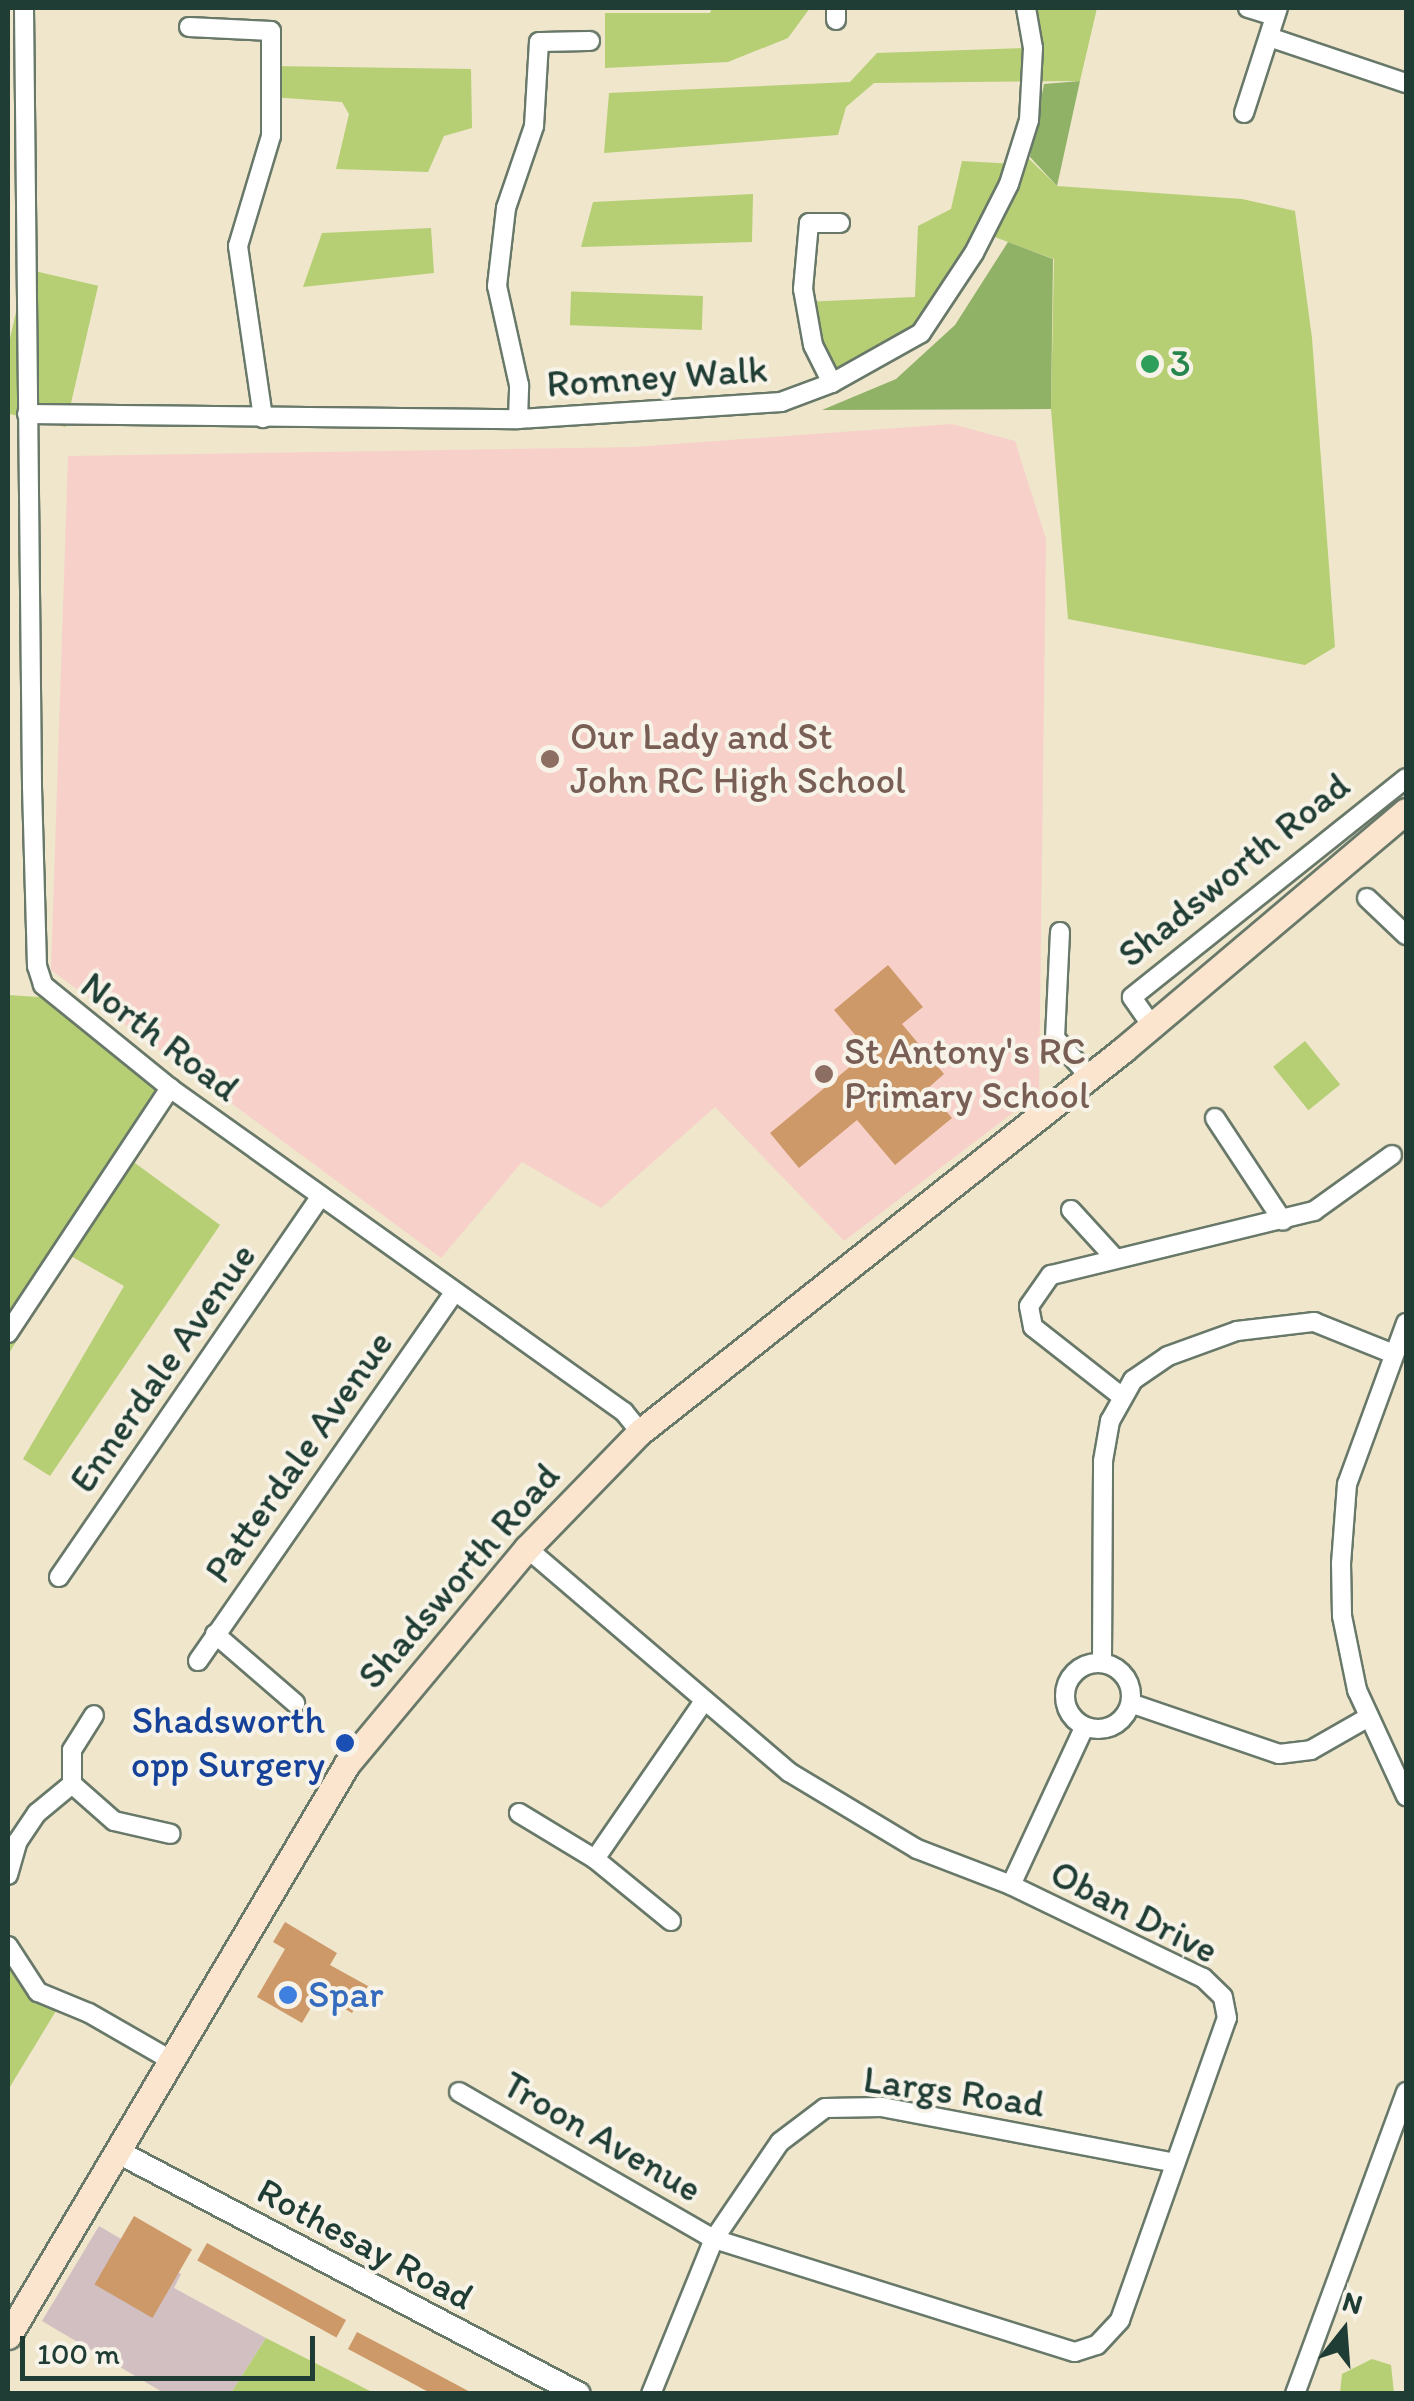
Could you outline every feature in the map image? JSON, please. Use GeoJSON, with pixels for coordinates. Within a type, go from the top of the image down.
{"type":"FeatureCollection","features":[{"type":"Feature","properties":{"kind":"main road","name":"Shadsworth Road"},"geometry":{"type":"LineString","coordinates":[[8,2336],[101,2174],[120,2153],[169,2059],[347,1764],[527,1548],[640,1432],[1090,1077],[1406,811]]}},
{"type":"Feature","properties":{"kind":"street","name":"North Road"},"geometry":{"type":"LineString","coordinates":[[24,8],[17,111],[17,284],[27,414],[37,966],[54,998],[170,1088],[624,1412],[640,1432]]}},
{"type":"Feature","properties":{"kind":"street","name":"Romney Walk"},"geometry":{"type":"LineString","coordinates":[[27,414],[518,419],[781,402],[832,382],[922,332],[974,253],[1009,184],[1029,120],[1034,48],[1026,8]]}},
{"type":"Feature","properties":{"kind":"street"},"geometry":{"type":"LineString","coordinates":[[1244,114],[1276,12],[1248,8]]}},
{"type":"Feature","properties":{"kind":"street"},"geometry":{"type":"LineString","coordinates":[[189,27],[271,31],[271,136],[238,246],[263,418]]}},
{"type":"Feature","properties":{"kind":"street"},"geometry":{"type":"LineString","coordinates":[[1268,37],[1406,82]]}},
{"type":"Feature","properties":{"kind":"street"},"geometry":{"type":"LineString","coordinates":[[518,419],[519,385],[496,269],[506,208],[534,126],[538,42],[590,41]]}},
{"type":"Feature","properties":{"kind":"street"},"geometry":{"type":"LineString","coordinates":[[832,382],[814,345],[803,289],[808,223],[840,222]]}},
{"type":"Feature","properties":{"kind":"street","name":"Shadsworth Road"},"geometry":{"type":"LineString","coordinates":[[1152,1026],[1132,997],[1406,778]]}},
{"type":"Feature","properties":{"kind":"street"},"geometry":{"type":"LineString","coordinates":[[1367,898],[1406,935]]}},
{"type":"Feature","properties":{"kind":"street"},"geometry":{"type":"LineString","coordinates":[[1060,932],[1054,1038],[1090,1077]]}},
{"type":"Feature","properties":{"kind":"street"},"geometry":{"type":"LineString","coordinates":[[8,1333],[170,1088]]}},
{"type":"Feature","properties":{"kind":"street"},"geometry":{"type":"LineString","coordinates":[[1216,1118],[1282,1221]]}},
{"type":"Feature","properties":{"kind":"street"},"geometry":{"type":"LineString","coordinates":[[1121,1396],[1039,1337],[1029,1317],[1033,1297],[1051,1275],[1113,1256],[1314,1211],[1392,1154]]}},
{"type":"Feature","properties":{"kind":"street","name":"Ennerdale Avenue"},"geometry":{"type":"LineString","coordinates":[[59,1577],[321,1196]]}},
{"type":"Feature","properties":{"kind":"street"},"geometry":{"type":"LineString","coordinates":[[1071,1210],[1113,1256]]}},
{"type":"Feature","properties":{"kind":"street","name":"Patterdale Avenue"},"geometry":{"type":"LineString","coordinates":[[198,1661],[454,1292]]}},
{"type":"Feature","properties":{"kind":"street"},"geometry":{"type":"LineString","coordinates":[[1102,1661],[1103,1461],[1121,1396],[1168,1356],[1237,1332],[1314,1322],[1391,1353]]}},
{"type":"Feature","properties":{"kind":"street"},"geometry":{"type":"LineString","coordinates":[[1406,1324],[1391,1353],[1347,1484],[1340,1562],[1342,1616],[1367,1718],[1406,1796]]}},
{"type":"Feature","properties":{"kind":"street","name":"Oban Drive"},"geometry":{"type":"LineString","coordinates":[[527,1548],[702,1704],[789,1772],[917,1850],[1011,1886],[1203,1978],[1224,1998],[1226,2018],[1172,2162],[1120,2320],[1097,2345],[1075,2352],[714,2239]]}},
{"type":"Feature","properties":{"kind":"street"},"geometry":{"type":"LineString","coordinates":[[215,1634],[295,1702]]}},
{"type":"Feature","properties":{"kind":"street"},"geometry":{"type":"LineString","coordinates":[[1102,1661],[1125,1676],[1133,1704]]}},
{"type":"Feature","properties":{"kind":"street"},"geometry":{"type":"LineString","coordinates":[[1102,1661],[1076,1669],[1064,1688],[1068,1717],[1084,1728],[1116,1726],[1133,1704]]}},
{"type":"Feature","properties":{"kind":"street"},"geometry":{"type":"LineString","coordinates":[[595,1859],[702,1704]]}},
{"type":"Feature","properties":{"kind":"street"},"geometry":{"type":"LineString","coordinates":[[1133,1704],[1279,1754],[1311,1750],[1367,1718]]}},
{"type":"Feature","properties":{"kind":"street"},"geometry":{"type":"LineString","coordinates":[[94,1715],[72,1750],[72,1784],[114,1821],[171,1834]]}},
{"type":"Feature","properties":{"kind":"street"},"geometry":{"type":"LineString","coordinates":[[1011,1886],[1084,1728]]}},
{"type":"Feature","properties":{"kind":"street"},"geometry":{"type":"LineString","coordinates":[[8,1875],[37,1814],[72,1784]]}},
{"type":"Feature","properties":{"kind":"street"},"geometry":{"type":"LineString","coordinates":[[519,1812],[595,1859],[671,1921]]}},
{"type":"Feature","properties":{"kind":"street"},"geometry":{"type":"LineString","coordinates":[[9,1956],[38,1992],[89,2012],[169,2059]]}},
{"type":"Feature","properties":{"kind":"street","name":"Troon Avenue"},"geometry":{"type":"LineString","coordinates":[[459,2092],[714,2239]]}},
{"type":"Feature","properties":{"kind":"street"},"geometry":{"type":"LineString","coordinates":[[1295,2394],[1406,2092]]}},
{"type":"Feature","properties":{"kind":"street","name":"Largs Road"},"geometry":{"type":"LineString","coordinates":[[651,2394],[714,2239],[780,2142],[825,2108],[882,2107],[1172,2162]]}},
{"type":"Feature","properties":{"kind":"street","name":"Rothesay Road"},"geometry":{"type":"LineString","coordinates":[[120,2153],[580,2394]]}},
{"type":"Feature","properties":{"kind":"shaded area","name":"Our Lady and St John RC High School"},"geometry":{"type":"Polygon","coordinates":[[[952,424],[1015,441],[1046,539],[1039,1093],[844,1241],[715,1107],[601,1208],[522,1162],[441,1258],[51,970],[68,456],[634,447],[952,424]]]}},
{"type":"Feature","properties":{"kind":"shaded area"},"geometry":{"type":"Polygon","coordinates":[[[99,2226],[181,2274],[174,2288],[266,2338],[231,2393],[164,2393],[42,2321],[99,2226]]]}},
{"type":"Feature","properties":{"kind":"green space"},"geometry":{"type":"Polygon","coordinates":[[[712,8],[810,8],[788,38],[728,62],[605,68],[605,13],[710,13],[712,8]]]}},
{"type":"Feature","properties":{"kind":"green space"},"geometry":{"type":"Polygon","coordinates":[[[1024,8],[1097,8],[1080,81],[874,83],[846,107],[838,135],[604,153],[609,93],[850,82],[877,53],[1027,48],[1024,8]]]}},
{"type":"Feature","properties":{"kind":"green space"},"geometry":{"type":"Polygon","coordinates":[[[271,66],[471,69],[472,128],[444,136],[428,172],[336,169],[349,114],[342,102],[271,97],[271,66]]]}},
{"type":"Feature","properties":{"kind":"green space"},"geometry":{"type":"Polygon","coordinates":[[[1080,81],[1057,186],[1030,157],[1044,84],[1080,81]]]}},
{"type":"Feature","properties":{"kind":"green space"},"geometry":{"type":"Polygon","coordinates":[[[1020,150],[1057,186],[1242,199],[1295,211],[1312,338],[1335,647],[1305,665],[1068,619],[1051,409],[1054,259],[992,236],[921,333],[832,383],[803,302],[915,297],[918,226],[951,209],[962,161],[1015,164],[1020,150]]]}},
{"type":"Feature","properties":{"kind":"green space"},"geometry":{"type":"Polygon","coordinates":[[[753,194],[752,242],[581,247],[593,202],[753,194]]]}},
{"type":"Feature","properties":{"kind":"green space"},"geometry":{"type":"Polygon","coordinates":[[[431,228],[434,273],[303,287],[322,233],[431,228]]]}},
{"type":"Feature","properties":{"kind":"green space"},"geometry":{"type":"Polygon","coordinates":[[[1008,242],[1053,259],[1051,409],[822,410],[896,379],[955,325],[1008,242]]]}},
{"type":"Feature","properties":{"kind":"green space"},"geometry":{"type":"Polygon","coordinates":[[[26,269],[98,286],[65,427],[8,414],[8,347],[26,269]]]}},
{"type":"Feature","properties":{"kind":"green space"},"geometry":{"type":"Polygon","coordinates":[[[571,291],[703,296],[702,330],[570,325],[571,291]]]}},
{"type":"Feature","properties":{"kind":"green space"},"geometry":{"type":"Polygon","coordinates":[[[8,995],[54,998],[170,1088],[128,1158],[220,1225],[50,1476],[23,1459],[124,1286],[69,1255],[8,1355],[8,995]]]}},
{"type":"Feature","properties":{"kind":"green space"},"geometry":{"type":"Polygon","coordinates":[[[1305,1041],[1340,1085],[1308,1110],[1273,1067],[1305,1041]]]}},
{"type":"Feature","properties":{"kind":"green space"},"geometry":{"type":"Polygon","coordinates":[[[12,1960],[62,2001],[8,2090],[8,1962],[12,1960]]]}},
{"type":"Feature","properties":{"kind":"green space"},"geometry":{"type":"Polygon","coordinates":[[[266,2338],[374,2393],[231,2393],[266,2338]]]}},
{"type":"Feature","properties":{"kind":"green space"},"geometry":{"type":"Polygon","coordinates":[[[1372,2359],[1391,2365],[1394,2393],[1340,2393],[1342,2374],[1372,2359]]]}},
{"type":"Feature","properties":{"kind":"building"},"geometry":{"type":"Polygon","coordinates":[[[888,965],[923,1007],[902,1024],[944,1074],[927,1089],[952,1118],[895,1165],[857,1120],[799,1168],[770,1133],[869,1051],[834,1010],[888,965]]]}},
{"type":"Feature","properties":{"kind":"building"},"geometry":{"type":"Polygon","coordinates":[[[285,1922],[337,1953],[330,1965],[368,1986],[352,2013],[319,1994],[302,2023],[257,1997],[285,1949],[273,1942],[285,1922]]]}},
{"type":"Feature","properties":{"kind":"building"},"geometry":{"type":"Polygon","coordinates":[[[134,2216],[192,2250],[153,2318],[94,2284],[134,2216]]]}},
{"type":"Feature","properties":{"kind":"building"},"geometry":{"type":"Polygon","coordinates":[[[207,2243],[346,2320],[336,2338],[197,2260],[207,2243]]]}},
{"type":"Feature","properties":{"kind":"building"},"geometry":{"type":"Polygon","coordinates":[[[357,2332],[474,2394],[432,2394],[348,2349],[357,2332]]]}},
{"type":"Feature","properties":{"kind":"place","name":"3"},"geometry":{"type":"Point","coordinates":[1150,364]}},
{"type":"Feature","properties":{"kind":"place","name":"Our Lady and St John RC High School"},"geometry":{"type":"Point","coordinates":[550,759]}},
{"type":"Feature","properties":{"kind":"place","name":"St Antony's RC Primary School"},"geometry":{"type":"Point","coordinates":[824,1074]}},
{"type":"Feature","properties":{"kind":"place","name":"Shadsworth opp Surgery"},"geometry":{"type":"Point","coordinates":[345,1743]}},
{"type":"Feature","properties":{"kind":"place","name":"Spar"},"geometry":{"type":"Point","coordinates":[288,1995]}}]}
